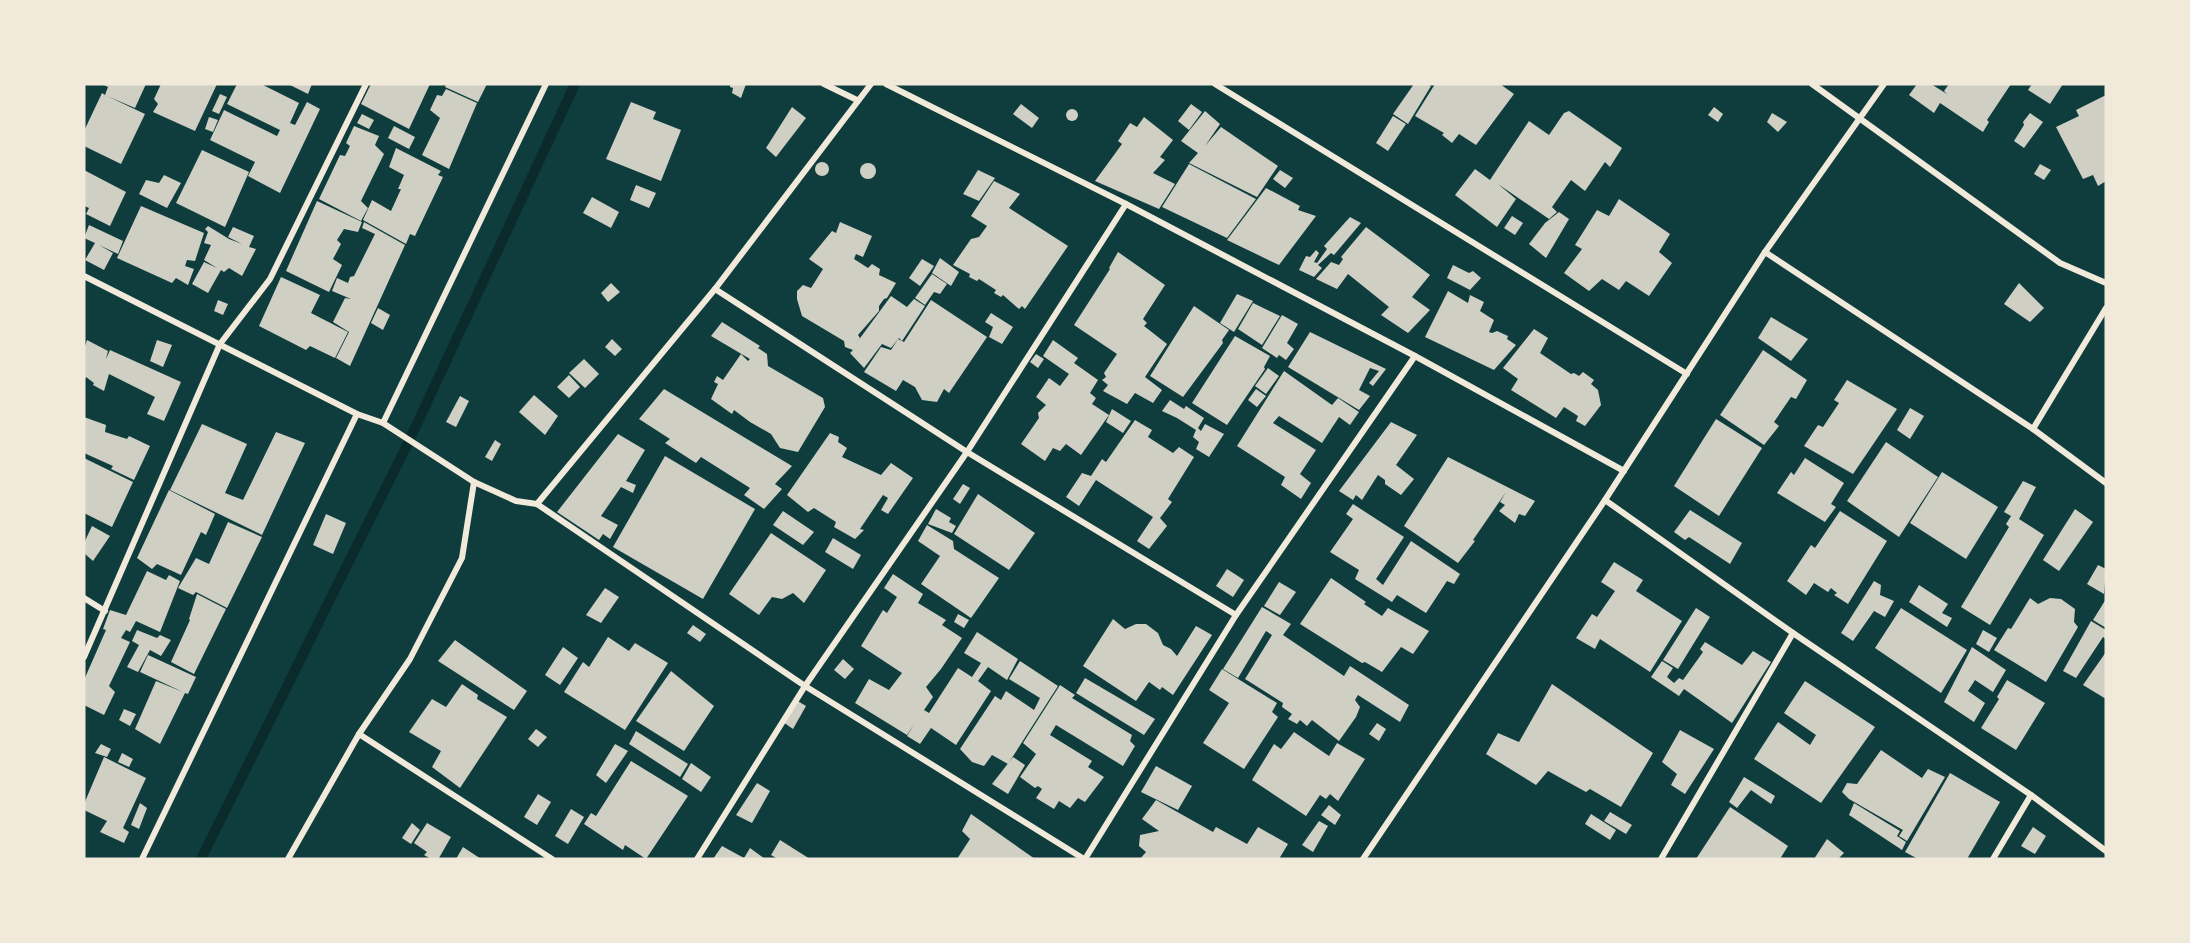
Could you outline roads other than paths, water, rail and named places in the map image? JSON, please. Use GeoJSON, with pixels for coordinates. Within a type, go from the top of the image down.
{"type":"FeatureCollection","features":[{"type":"Feature","properties":{"kind":"street"},"geometry":{"type":"LineString","coordinates":[[84,657],[220,344],[270,279],[366,84]]}},
{"type":"Feature","properties":{"kind":"street"},"geometry":{"type":"LineString","coordinates":[[383,423],[546,84]]}},
{"type":"Feature","properties":{"kind":"street"},"geometry":{"type":"LineString","coordinates":[[824,84],[857,100]]}},
{"type":"Feature","properties":{"kind":"street"},"geometry":{"type":"LineString","coordinates":[[537,504],[715,289],[871,84]]}},
{"type":"Feature","properties":{"kind":"street"},"geometry":{"type":"LineString","coordinates":[[886,84],[1126,204],[1415,356],[1624,471]]}},
{"type":"Feature","properties":{"kind":"street"},"geometry":{"type":"LineString","coordinates":[[1215,84],[1687,375]]}},
{"type":"Feature","properties":{"kind":"street"},"geometry":{"type":"LineString","coordinates":[[1812,84],[2060,262],[2106,284]]}},
{"type":"Feature","properties":{"kind":"street"},"geometry":{"type":"LineString","coordinates":[[1364,859],[1605,500],[1765,252],[1884,84]]}},
{"type":"Feature","properties":{"kind":"street"},"geometry":{"type":"LineString","coordinates":[[698,859],[805,686],[967,452],[1126,204]]}},
{"type":"Feature","properties":{"kind":"street"},"geometry":{"type":"LineString","coordinates":[[1765,252],[2033,429],[2106,483]]}},
{"type":"Feature","properties":{"kind":"street"},"geometry":{"type":"LineString","coordinates":[[84,276],[357,414],[383,423],[474,482],[516,501],[537,504],[805,686],[1084,859],[1236,615],[1415,356]]}},
{"type":"Feature","properties":{"kind":"street"},"geometry":{"type":"LineString","coordinates":[[715,289],[967,452],[1236,615]]}},
{"type":"Feature","properties":{"kind":"street"},"geometry":{"type":"LineString","coordinates":[[2033,429],[2106,308]]}},
{"type":"Feature","properties":{"kind":"street"},"geometry":{"type":"LineString","coordinates":[[142,859],[357,414]]}},
{"type":"Feature","properties":{"kind":"street"},"geometry":{"type":"LineString","coordinates":[[288,859],[359,734],[410,659],[462,558],[474,482]]}},
{"type":"Feature","properties":{"kind":"street"},"geometry":{"type":"LineString","coordinates":[[1605,500],[1793,633],[2031,795],[2106,851]]}},
{"type":"Feature","properties":{"kind":"street"},"geometry":{"type":"LineString","coordinates":[[84,598],[105,611]]}},
{"type":"Feature","properties":{"kind":"street"},"geometry":{"type":"LineString","coordinates":[[1661,859],[1793,633]]}},
{"type":"Feature","properties":{"kind":"street"},"geometry":{"type":"LineString","coordinates":[[359,734],[552,859]]}},
{"type":"Feature","properties":{"kind":"street"},"geometry":{"type":"LineString","coordinates":[[1994,859],[2031,795]]}},
{"type":"Feature","properties":{"kind":"waterway"},"geometry":{"type":"LineString","coordinates":[[201,859],[409,441],[575,84]]}}]}
